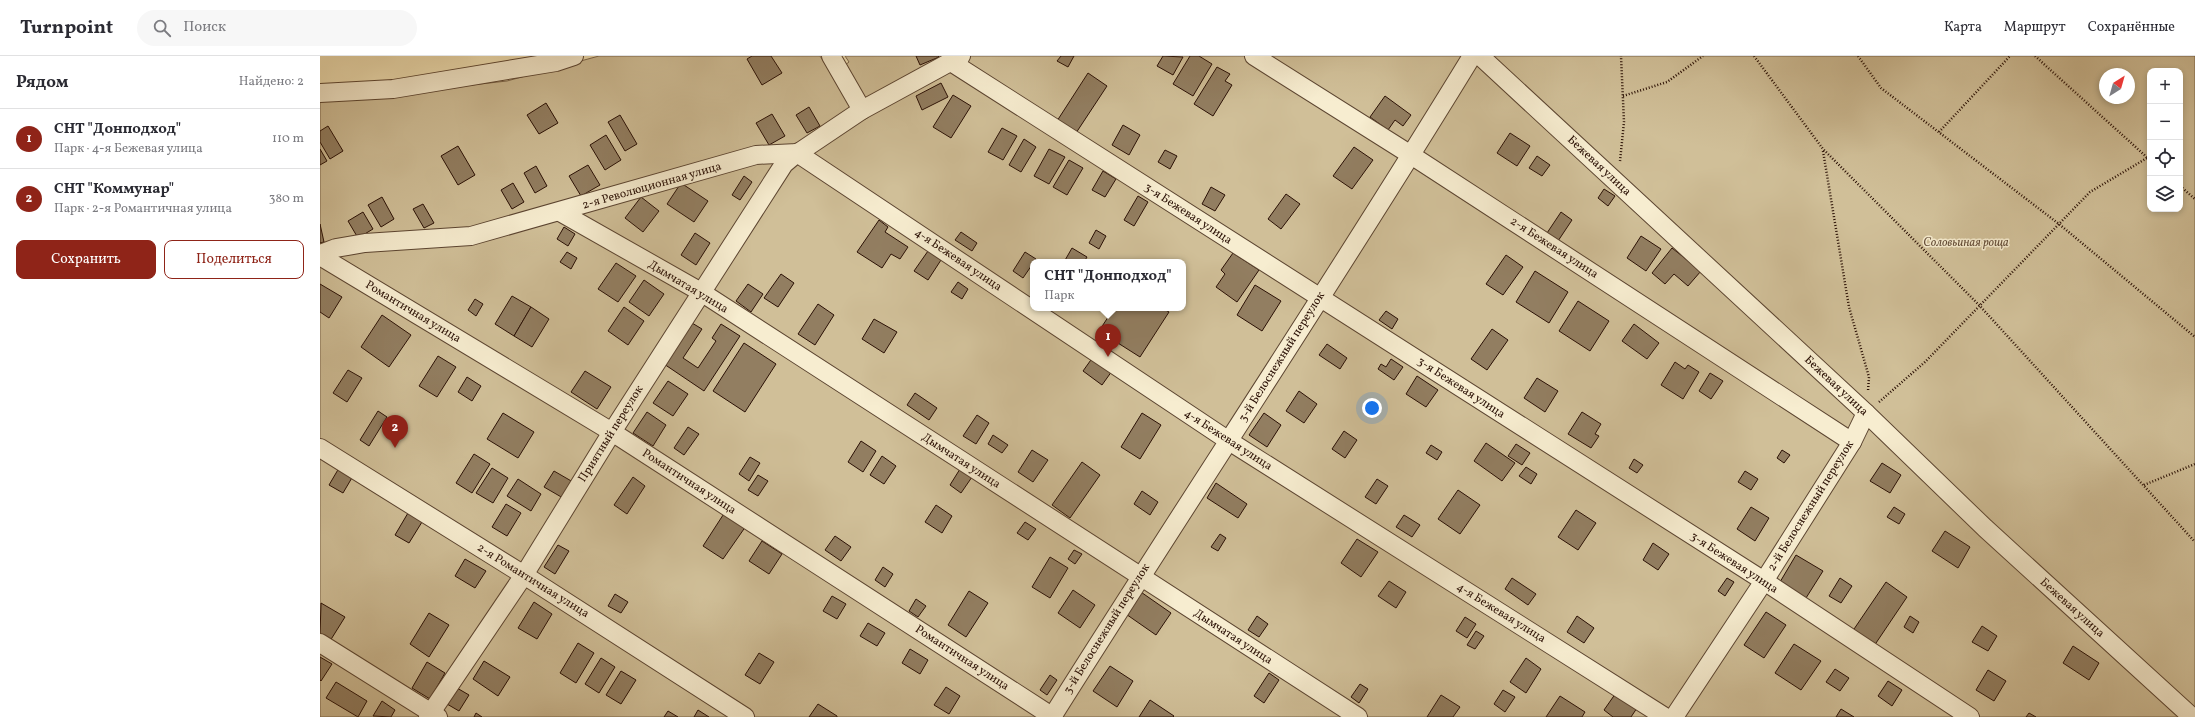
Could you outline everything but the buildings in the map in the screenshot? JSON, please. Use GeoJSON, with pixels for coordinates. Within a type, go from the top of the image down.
{"type":"FeatureCollection","features":[{"type":"Feature","properties":{"kind":"street"},"geometry":{"type":"LineString","coordinates":[[320,93],[393,89],[556,62],[574,56]]}},
{"type":"Feature","properties":{"kind":"street"},"geometry":{"type":"LineString","coordinates":[[831,56],[862,110]]}},
{"type":"Feature","properties":{"kind":"street","name":"2-я Бежевая улица"},"geometry":{"type":"LineString","coordinates":[[1254,56],[1411,155],[1852,442]]}},
{"type":"Feature","properties":{"kind":"street","name":"3-й Белоснежный переулок"},"geometry":{"type":"LineString","coordinates":[[1052,717],[1140,577],[1229,441],[1411,155],[1472,56]]}},
{"type":"Feature","properties":{"kind":"street","name":"Бежевая улица"},"geometry":{"type":"LineString","coordinates":[[1480,56],[1866,413],[1984,528],[2192,717]]}},
{"type":"Feature","properties":{"kind":"street"},"geometry":{"type":"LineString","coordinates":[[796,153],[862,110],[956,59]]}},
{"type":"Feature","properties":{"kind":"street","name":"3-я Бежевая улица"},"geometry":{"type":"LineString","coordinates":[[956,59],[1320,298],[1764,581],[1970,717]]}},
{"type":"Feature","properties":{"kind":"street","name":"2-я Революционная улица"},"geometry":{"type":"LineString","coordinates":[[320,255],[336,248],[365,243],[471,236],[560,212],[756,155],[796,153]]}},
{"type":"Feature","properties":{"kind":"street","name":"Приятный переулок"},"geometry":{"type":"LineString","coordinates":[[432,716],[524,575],[612,432],[701,292],[784,164],[796,153]]}},
{"type":"Feature","properties":{"kind":"street","name":"4-я Бежевая улица"},"geometry":{"type":"LineString","coordinates":[[796,153],[1030,309]]}},
{"type":"Feature","properties":{"kind":"street","name":"Дымчатая улица"},"geometry":{"type":"LineString","coordinates":[[560,212],[701,292],[1358,717]]}},
{"type":"Feature","properties":{"kind":"street","name":"Романтичная улица"},"geometry":{"type":"LineString","coordinates":[[320,255],[612,432],[1052,717]]}},
{"type":"Feature","properties":{"kind":"street","name":"4-я Бежевая улица"},"geometry":{"type":"LineString","coordinates":[[1034,311],[1229,441],[1665,717]]}},
{"type":"Feature","properties":{"kind":"street","name":"2-й Белоснежный переулок"},"geometry":{"type":"LineString","coordinates":[[1674,717],[1764,581],[1852,442],[1866,413]]}},
{"type":"Feature","properties":{"kind":"street","name":"2-я Романтичная улица"},"geometry":{"type":"LineString","coordinates":[[320,448],[524,575],[745,717]]}},
{"type":"Feature","properties":{"kind":"street"},"geometry":{"type":"LineString","coordinates":[[320,643],[432,716]]}},
{"type":"Feature","properties":{"kind":"path"},"geometry":{"type":"LineString","coordinates":[[1618,183],[1624,122],[1621,56]]}},
{"type":"Feature","properties":{"kind":"path"},"geometry":{"type":"LineString","coordinates":[[1623,96],[1667,82],[1703,56]]}},
{"type":"Feature","properties":{"kind":"path"},"geometry":{"type":"LineString","coordinates":[[1754,56],[1823,150],[1980,306],[2195,542]]}},
{"type":"Feature","properties":{"kind":"path"},"geometry":{"type":"LineString","coordinates":[[1858,56],[1881,88],[2060,224],[2195,337]]}},
{"type":"Feature","properties":{"kind":"path"},"geometry":{"type":"LineString","coordinates":[[1939,132],[2010,56]]}},
{"type":"Feature","properties":{"kind":"path"},"geometry":{"type":"LineString","coordinates":[[2035,56],[2147,157]]}},
{"type":"Feature","properties":{"kind":"path"},"geometry":{"type":"LineString","coordinates":[[1823,150],[1849,307],[1869,377],[1866,413]]}},
{"type":"Feature","properties":{"kind":"path"},"geometry":{"type":"LineString","coordinates":[[1866,413],[1924,362],[2090,192],[2147,160]]}},
{"type":"Feature","properties":{"kind":"path"},"geometry":{"type":"LineString","coordinates":[[2183,189],[2195,199]]}},
{"type":"Feature","properties":{"kind":"path"},"geometry":{"type":"LineString","coordinates":[[2144,485],[2195,464]]}},
{"type":"Feature","properties":{"kind":"green space","name":"Соловьиная роща"},"geometry":{"type":"Polygon","coordinates":[[[599,56],[820,56],[832,75],[849,62],[845,56],[2195,56],[2195,717],[320,717],[320,102],[507,81],[599,56]]]}},
{"type":"Feature","properties":{"kind":"place","name":"СНТ \"Донподход\""},"geometry":{"type":"Point","coordinates":[1108,357]}},
{"type":"Feature","properties":{"kind":"place","name":"СНТ \"Коммунар\""},"geometry":{"type":"Point","coordinates":[395,448]}}]}
